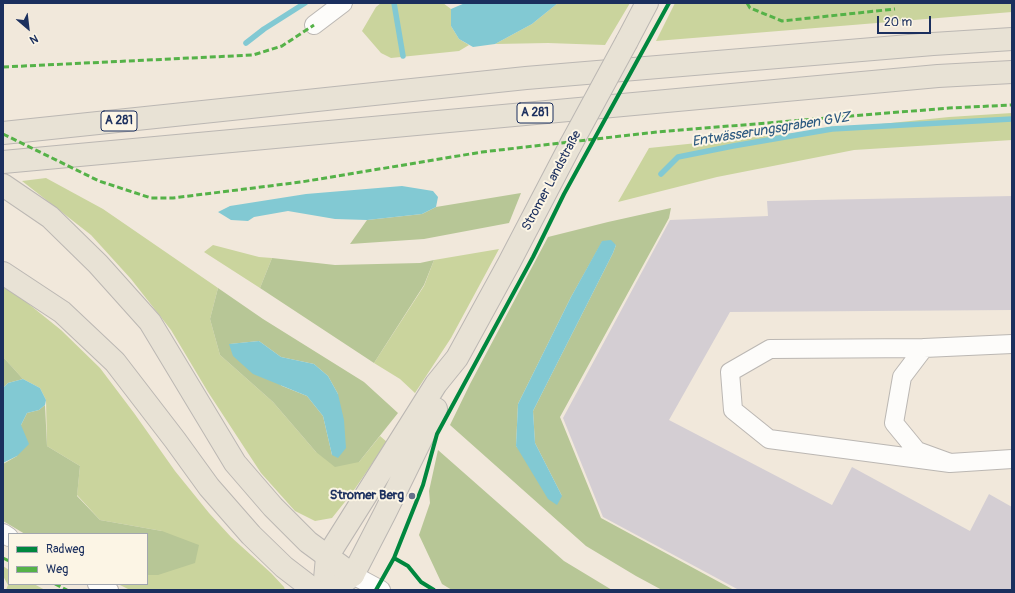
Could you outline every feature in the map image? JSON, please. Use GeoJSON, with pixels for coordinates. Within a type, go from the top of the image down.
{"type":"FeatureCollection","features":[{"type":"Feature","properties":{"kind":"main road","name":"Stromer Landstraße"},"geometry":{"type":"LineString","coordinates":[[324,590],[327,557],[410,443],[509,263],[647,3]]}},
{"type":"Feature","properties":{"kind":"main road","name":"A 281"},"geometry":{"type":"LineString","coordinates":[[10,133],[526,78],[933,44],[1012,39]]}},
{"type":"Feature","properties":{"kind":"main road","name":"A 281"},"geometry":{"type":"LineString","coordinates":[[3,162],[938,76],[1012,72]]}},
{"type":"Feature","properties":{"kind":"main road"},"geometry":{"type":"LineString","coordinates":[[3,185],[50,217],[98,264],[150,322],[235,463],[278,512],[308,542],[353,575]]}},
{"type":"Feature","properties":{"kind":"main road"},"geometry":{"type":"LineString","coordinates":[[3,273],[62,312],[115,362],[176,440],[209,487],[251,535],[284,566],[314,590]]}},
{"type":"Feature","properties":{"kind":"main road","name":"Stromer Landstraße"},"geometry":{"type":"LineString","coordinates":[[333,590],[353,575],[382,520],[410,443]]}},
{"type":"Feature","properties":{"kind":"street"},"geometry":{"type":"LineString","coordinates":[[314,25],[343,3]]}},
{"type":"Feature","properties":{"kind":"street"},"geometry":{"type":"LineString","coordinates":[[1012,344],[924,348],[770,349],[730,372],[733,410],[769,439],[950,463],[1012,459]]}},
{"type":"Feature","properties":{"kind":"street"},"geometry":{"type":"LineString","coordinates":[[924,348],[902,377],[894,423],[917,451],[950,463]]}},
{"type":"Feature","properties":{"kind":"street"},"geometry":{"type":"LineString","coordinates":[[353,575],[381,590]]}},
{"type":"Feature","properties":{"kind":"street"},"geometry":{"type":"LineString","coordinates":[[99,585],[109,590]]}},
{"type":"Feature","properties":{"kind":"green space"},"geometry":{"type":"Polygon","coordinates":[[[381,3],[443,3],[451,9],[451,26],[459,39],[469,45],[459,51],[391,58],[381,53],[362,31],[376,7],[381,3]]]}},
{"type":"Feature","properties":{"kind":"green space"},"geometry":{"type":"Polygon","coordinates":[[[558,3],[630,3],[605,45],[548,43],[495,44],[532,24],[558,3]]]}},
{"type":"Feature","properties":{"kind":"green space"},"geometry":{"type":"Polygon","coordinates":[[[675,3],[1012,3],[1012,12],[656,41],[675,3]]]}},
{"type":"Feature","properties":{"kind":"green space"},"geometry":{"type":"Polygon","coordinates":[[[1012,113],[1012,140],[854,150],[717,177],[618,202],[649,148],[949,117],[1012,113]]]}},
{"type":"Feature","properties":{"kind":"green space"},"geometry":{"type":"Polygon","coordinates":[[[46,178],[103,209],[218,288],[210,319],[220,355],[273,402],[316,452],[359,462],[380,436],[387,442],[352,493],[332,518],[315,521],[295,511],[261,473],[208,392],[171,330],[131,279],[91,235],[22,181],[46,178]]]}},
{"type":"Feature","properties":{"kind":"green space"},"geometry":{"type":"Polygon","coordinates":[[[521,193],[509,223],[424,239],[350,244],[367,220],[422,214],[436,207],[521,193]]]}},
{"type":"Feature","properties":{"kind":"green space"},"geometry":{"type":"Polygon","coordinates":[[[671,208],[669,218],[560,417],[601,518],[734,590],[662,590],[636,576],[586,546],[450,425],[470,384],[548,237],[671,208]],[[602,242],[571,297],[518,404],[516,446],[562,496],[535,443],[533,411],[616,245],[602,242]]]}},
{"type":"Feature","properties":{"kind":"green space"},"geometry":{"type":"Polygon","coordinates":[[[213,245],[259,257],[272,258],[260,288],[204,252],[213,245]]]}},
{"type":"Feature","properties":{"kind":"green space"},"geometry":{"type":"Polygon","coordinates":[[[499,249],[451,338],[415,393],[400,379],[374,363],[424,286],[434,260],[499,249]]]}},
{"type":"Feature","properties":{"kind":"green space"},"geometry":{"type":"Polygon","coordinates":[[[272,258],[335,265],[420,263],[434,260],[424,285],[374,363],[260,288],[272,258]]]}},
{"type":"Feature","properties":{"kind":"green space"},"geometry":{"type":"Polygon","coordinates":[[[3,286],[15,293],[61,330],[100,368],[175,471],[209,513],[231,537],[271,573],[285,590],[130,590],[120,585],[148,585],[148,575],[158,575],[162,531],[100,520],[77,495],[80,466],[47,446],[46,400],[40,388],[23,379],[3,357],[3,286]]]}},
{"type":"Feature","properties":{"kind":"green space"},"geometry":{"type":"Polygon","coordinates":[[[218,288],[263,319],[364,382],[398,413],[359,462],[335,467],[316,452],[273,402],[220,355],[210,319],[218,288]],[[259,341],[230,344],[282,386],[307,396],[323,416],[332,455],[338,394],[328,376],[314,364],[281,357],[259,341]]]}},
{"type":"Feature","properties":{"kind":"green space"},"geometry":{"type":"Polygon","coordinates":[[[4,358],[23,379],[8,383],[3,388],[3,360],[4,358]]]}},
{"type":"Feature","properties":{"kind":"green space"},"geometry":{"type":"Polygon","coordinates":[[[45,405],[47,446],[80,466],[77,496],[100,520],[162,531],[199,545],[195,563],[158,575],[148,575],[148,533],[23,533],[3,521],[3,464],[17,456],[21,425],[27,413],[39,410],[45,405]]]}},
{"type":"Feature","properties":{"kind":"green space"},"geometry":{"type":"Polygon","coordinates":[[[438,450],[564,561],[612,590],[452,590],[442,584],[419,535],[430,503],[429,491],[438,450]]]}},
{"type":"Feature","properties":{"kind":"green space"},"geometry":{"type":"Polygon","coordinates":[[[3,566],[8,569],[8,585],[3,576],[3,566]]]}},
{"type":"Feature","properties":{"kind":"green space"},"geometry":{"type":"Polygon","coordinates":[[[8,585],[36,585],[45,590],[6,590],[8,585]]]}},
{"type":"Feature","properties":{"kind":"water"},"geometry":{"type":"Polygon","coordinates":[[[465,3],[558,3],[532,24],[495,44],[473,47],[459,39],[451,26],[451,9],[465,3]]]}},
{"type":"Feature","properties":{"kind":"water"},"geometry":{"type":"Polygon","coordinates":[[[402,186],[433,191],[438,197],[436,207],[422,214],[367,220],[335,219],[288,211],[254,217],[248,221],[231,220],[218,212],[230,206],[306,194],[402,186]]]}},
{"type":"Feature","properties":{"kind":"water"},"geometry":{"type":"Polygon","coordinates":[[[611,240],[616,245],[613,253],[533,411],[535,443],[562,496],[557,505],[548,499],[516,446],[518,404],[571,297],[602,241],[611,240]]]}},
{"type":"Feature","properties":{"kind":"water"},"geometry":{"type":"Polygon","coordinates":[[[259,341],[281,357],[314,364],[328,376],[338,394],[344,420],[346,448],[338,458],[332,455],[323,416],[307,396],[253,374],[233,356],[229,344],[259,341]]]}},
{"type":"Feature","properties":{"kind":"water"},"geometry":{"type":"Polygon","coordinates":[[[23,379],[40,388],[46,400],[45,405],[39,410],[27,413],[21,425],[29,444],[17,456],[3,463],[3,388],[8,383],[23,379]]]}},
{"type":"Feature","properties":{"kind":"building"},"geometry":{"type":"Polygon","coordinates":[[[1012,196],[1012,310],[730,312],[669,420],[832,505],[852,467],[970,531],[989,494],[1012,507],[1012,590],[739,590],[603,517],[563,418],[670,220],[768,216],[767,201],[1012,196]]]}},
{"type":"Feature","properties":{"kind":"waterway"},"geometry":{"type":"LineString","coordinates":[[246,43],[264,29],[305,3]]}},
{"type":"Feature","properties":{"kind":"waterway"},"geometry":{"type":"LineString","coordinates":[[394,3],[403,56]]}},
{"type":"Feature","properties":{"kind":"waterway","name":"Entwässerungsgraben GVZ"},"geometry":{"type":"LineString","coordinates":[[661,174],[678,157],[832,129],[1012,119]]}},
{"type":"Feature","properties":{"kind":"marked path"},"geometry":{"type":"LineString","coordinates":[[747,3],[750,8],[782,21],[895,9]]}},
{"type":"Feature","properties":{"kind":"marked path"},"geometry":{"type":"LineString","coordinates":[[3,67],[253,55],[282,46],[314,25]]}},
{"type":"Feature","properties":{"kind":"marked path"},"geometry":{"type":"LineString","coordinates":[[3,134],[99,181],[151,198],[173,198],[301,182],[482,152],[657,132],[949,108],[1012,105]]}},
{"type":"Feature","properties":{"kind":"marked path"},"geometry":{"type":"LineString","coordinates":[[3,558],[8,560]]}},
{"type":"Feature","properties":{"kind":"marked path"},"geometry":{"type":"LineString","coordinates":[[57,585],[67,590]]}},
{"type":"Feature","properties":{"kind":"cycle path"},"geometry":{"type":"LineString","coordinates":[[376,590],[394,558],[423,485],[437,434],[533,257],[564,194],[669,3]]}},
{"type":"Feature","properties":{"kind":"cycle path"},"geometry":{"type":"LineString","coordinates":[[394,558],[408,566],[421,582],[434,590]]}},
{"type":"Feature","properties":{"kind":"place","name":"Stromer Berg"},"geometry":{"type":"Point","coordinates":[412,496]}}]}
